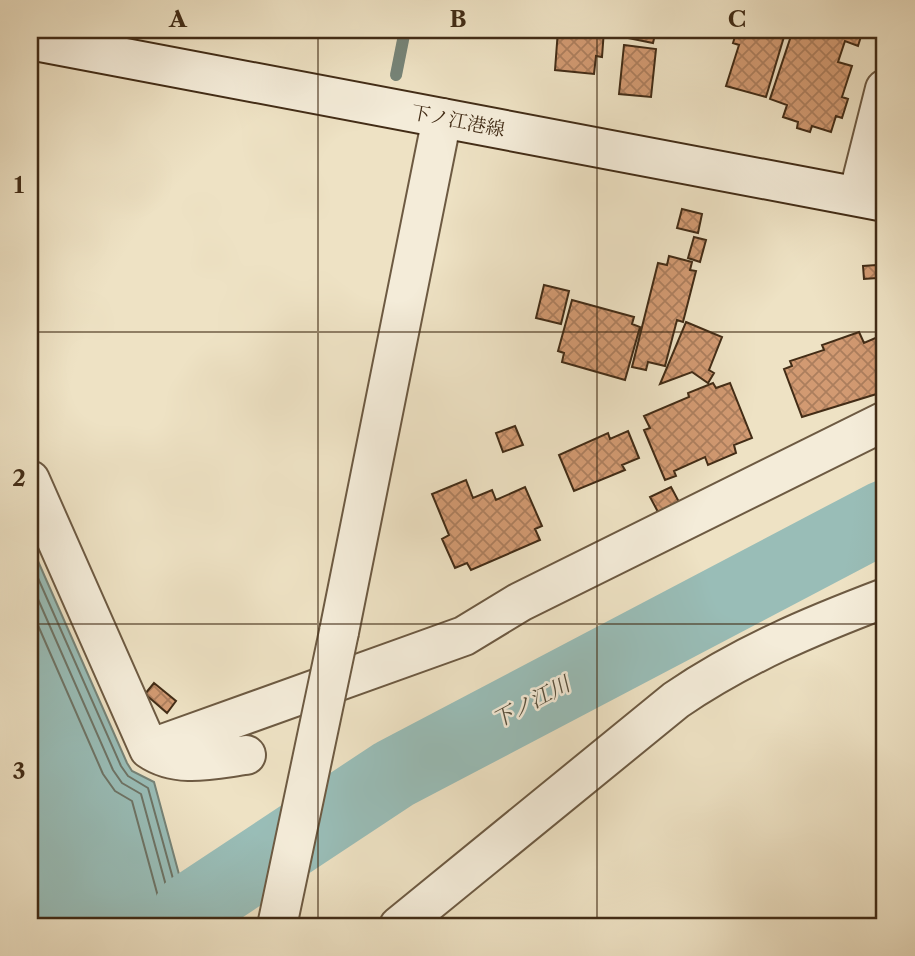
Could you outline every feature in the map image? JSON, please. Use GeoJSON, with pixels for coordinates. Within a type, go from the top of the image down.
{"type":"FeatureCollection","features":[{"type":"Feature","properties":{"kind":"street","name":"下ノ江港線"},"geometry":{"type":"LineString","coordinates":[[30,40],[872,199]]}},
{"type":"Feature","properties":{"kind":"street"},"geometry":{"type":"LineString","coordinates":[[872,199],[885,89]]}},
{"type":"Feature","properties":{"kind":"street"},"geometry":{"type":"LineString","coordinates":[[277,926],[442,118]]}},
{"type":"Feature","properties":{"kind":"street"},"geometry":{"type":"LineString","coordinates":[[149,749],[464,636],[520,601],[885,421]]}},
{"type":"Feature","properties":{"kind":"street"},"geometry":{"type":"LineString","coordinates":[[30,480],[149,749],[159,756],[195,762],[246,755]]}},
{"type":"Feature","properties":{"kind":"street"},"geometry":{"type":"LineString","coordinates":[[399,926],[676,700],[717,671],[816,624],[885,598]]}},
{"type":"Feature","properties":{"kind":"water"},"geometry":{"type":"Polygon","coordinates":[[[30,543],[127,763],[132,771],[154,782],[193,926],[30,926],[30,543]]]}},
{"type":"Feature","properties":{"kind":"building"},"geometry":{"type":"Polygon","coordinates":[[[127,30],[148,30],[150,35],[127,30]]]}},
{"type":"Feature","properties":{"kind":"building"},"geometry":{"type":"Polygon","coordinates":[[[558,30],[604,30],[602,57],[596,56],[594,74],[555,70],[558,30]]]}},
{"type":"Feature","properties":{"kind":"building"},"geometry":{"type":"Polygon","coordinates":[[[619,30],[656,30],[653,43],[618,36],[619,30]]]}},
{"type":"Feature","properties":{"kind":"building"},"geometry":{"type":"Polygon","coordinates":[[[687,30],[710,30],[709,34],[687,30]]]}},
{"type":"Feature","properties":{"kind":"building"},"geometry":{"type":"Polygon","coordinates":[[[737,30],[786,30],[766,97],[726,86],[739,45],[733,43],[737,30]]]}},
{"type":"Feature","properties":{"kind":"building"},"geometry":{"type":"Polygon","coordinates":[[[793,30],[863,30],[858,46],[845,41],[838,62],[852,66],[842,97],[848,99],[842,118],[836,116],[831,132],[812,126],[810,132],[797,128],[798,122],[783,117],[787,105],[770,99],[793,30]]]}},
{"type":"Feature","properties":{"kind":"building"},"geometry":{"type":"Polygon","coordinates":[[[624,45],[656,49],[651,97],[619,94],[624,45]]]}},
{"type":"Feature","properties":{"kind":"building"},"geometry":{"type":"Polygon","coordinates":[[[682,209],[702,214],[698,233],[677,228],[682,209]]]}},
{"type":"Feature","properties":{"kind":"building"},"geometry":{"type":"Polygon","coordinates":[[[694,237],[706,240],[700,262],[688,258],[694,237]]]}},
{"type":"Feature","properties":{"kind":"building"},"geometry":{"type":"Polygon","coordinates":[[[669,256],[692,262],[690,270],[696,271],[683,322],[677,320],[665,366],[648,362],[646,370],[632,367],[658,263],[667,265],[669,256]]]}},
{"type":"Feature","properties":{"kind":"building"},"geometry":{"type":"Polygon","coordinates":[[[876,265],[877,278],[864,279],[863,266],[876,265]]]}},
{"type":"Feature","properties":{"kind":"building"},"geometry":{"type":"Polygon","coordinates":[[[544,285],[569,291],[561,324],[536,318],[544,285]]]}},
{"type":"Feature","properties":{"kind":"building"},"geometry":{"type":"Polygon","coordinates":[[[572,300],[634,317],[632,324],[640,327],[625,380],[562,362],[564,353],[558,351],[572,300]]]}},
{"type":"Feature","properties":{"kind":"building"},"geometry":{"type":"Polygon","coordinates":[[[686,322],[722,337],[709,370],[714,373],[708,383],[692,372],[660,384],[686,322]]]}},
{"type":"Feature","properties":{"kind":"building"},"geometry":{"type":"Polygon","coordinates":[[[859,332],[864,343],[880,336],[880,370],[876,371],[883,392],[802,417],[784,369],[792,366],[790,361],[824,350],[822,345],[859,332]]]}},
{"type":"Feature","properties":{"kind":"building"},"geometry":{"type":"Polygon","coordinates":[[[713,383],[716,388],[730,383],[752,438],[734,445],[736,453],[708,465],[705,457],[674,471],[676,476],[665,480],[644,430],[650,428],[644,416],[689,397],[688,393],[713,383]]]}},
{"type":"Feature","properties":{"kind":"building"},"geometry":{"type":"Polygon","coordinates":[[[515,426],[523,445],[503,452],[496,433],[515,426]]]}},
{"type":"Feature","properties":{"kind":"building"},"geometry":{"type":"Polygon","coordinates":[[[628,431],[639,458],[622,465],[625,470],[574,491],[559,455],[608,433],[610,439],[628,431]]]}},
{"type":"Feature","properties":{"kind":"building"},"geometry":{"type":"Polygon","coordinates":[[[466,480],[473,498],[492,490],[496,500],[525,487],[542,526],[535,529],[540,540],[471,570],[467,563],[455,568],[442,539],[449,535],[432,494],[466,480]]]}},
{"type":"Feature","properties":{"kind":"building"},"geometry":{"type":"Polygon","coordinates":[[[671,487],[679,502],[658,512],[650,497],[671,487]]]}},
{"type":"Feature","properties":{"kind":"building"},"geometry":{"type":"Polygon","coordinates":[[[154,683],[176,701],[167,713],[145,694],[154,683]]]}},
{"type":"Feature","properties":{"kind":"waterway"},"geometry":{"type":"LineString","coordinates":[[396,75],[405,30]]}},
{"type":"Feature","properties":{"kind":"waterway","name":"下ノ江川"},"geometry":{"type":"LineString","coordinates":[[190,909],[394,774],[885,516]]}}]}
